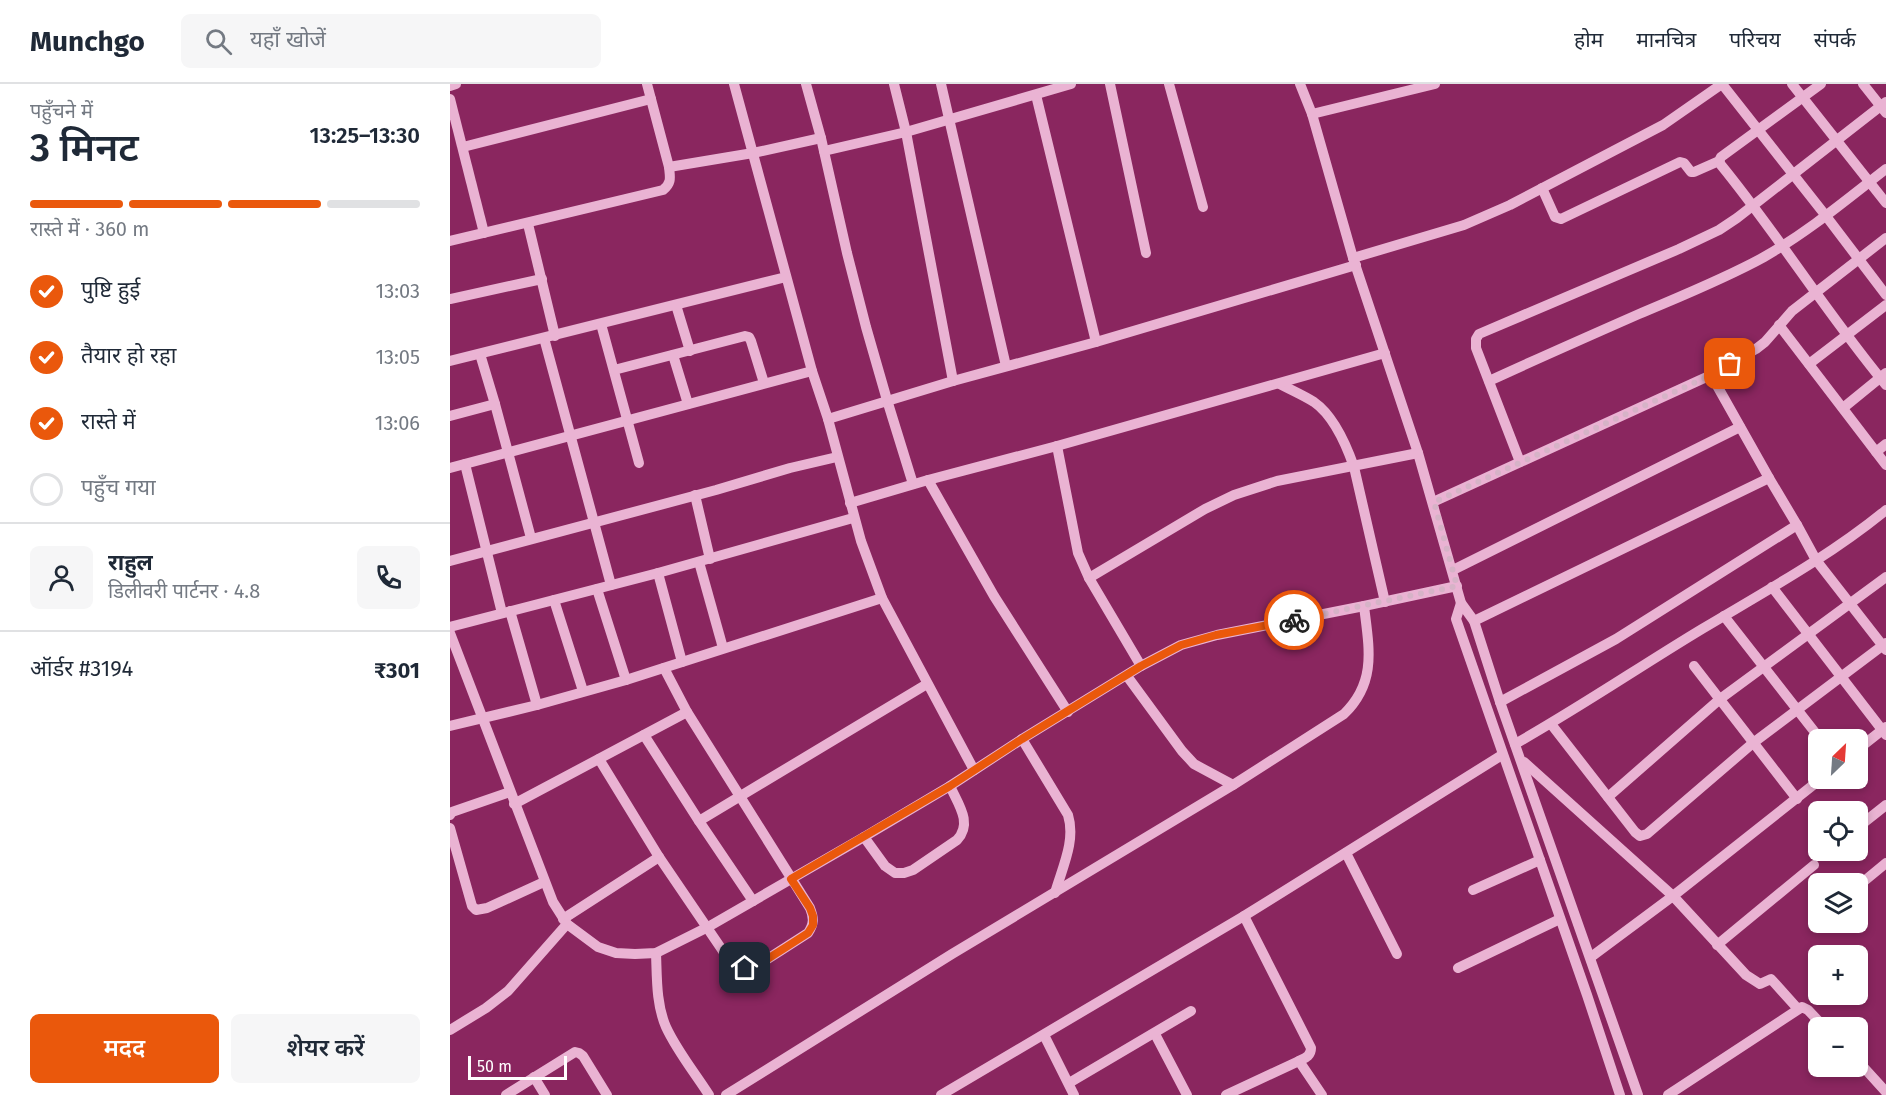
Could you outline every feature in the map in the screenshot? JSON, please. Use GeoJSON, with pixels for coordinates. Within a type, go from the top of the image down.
{"type":"FeatureCollection","features":[{"type":"Feature","properties":{"kind":"street"},"geometry":{"type":"LineString","coordinates":[[450,86],[456,84]]}},
{"type":"Feature","properties":{"kind":"street"},"geometry":{"type":"LineString","coordinates":[[450,241],[663,190],[671,180],[647,84]]}},
{"type":"Feature","properties":{"kind":"street"},"geometry":{"type":"LineString","coordinates":[[734,84],[812,371],[828,419],[853,518],[882,598],[974,770]]}},
{"type":"Feature","properties":{"kind":"street"},"geometry":{"type":"LineString","coordinates":[[806,84],[821,138],[847,253],[887,400],[914,484]]}},
{"type":"Feature","properties":{"kind":"street"},"geometry":{"type":"LineString","coordinates":[[894,84],[906,132],[954,381]]}},
{"type":"Feature","properties":{"kind":"street"},"geometry":{"type":"LineString","coordinates":[[941,84],[1006,366]]}},
{"type":"Feature","properties":{"kind":"street"},"geometry":{"type":"LineString","coordinates":[[824,152],[950,120],[1071,84]]}},
{"type":"Feature","properties":{"kind":"street"},"geometry":{"type":"LineString","coordinates":[[1110,84],[1146,253]]}},
{"type":"Feature","properties":{"kind":"street"},"geometry":{"type":"LineString","coordinates":[[1169,84],[1203,207]]}},
{"type":"Feature","properties":{"kind":"street"},"geometry":{"type":"LineString","coordinates":[[1300,84],[1312,114],[1355,261],[1434,502],[1461,603],[1474,621],[1500,702],[1638,1095]]}},
{"type":"Feature","properties":{"kind":"street"},"geometry":{"type":"LineString","coordinates":[[1312,114],[1435,84]]}},
{"type":"Feature","properties":{"kind":"street"},"geometry":{"type":"LineString","coordinates":[[828,419],[887,400],[1096,342],[1464,225],[1510,205],[1663,125],[1722,84],[1886,295]]}},
{"type":"Feature","properties":{"kind":"street"},"geometry":{"type":"LineString","coordinates":[[1792,84],[1886,203]]}},
{"type":"Feature","properties":{"kind":"street"},"geometry":{"type":"LineString","coordinates":[[1542,188],[1555,217],[1561,219],[1680,162],[1694,172],[1719,161],[1720,157],[1821,84]]}},
{"type":"Feature","properties":{"kind":"street"},"geometry":{"type":"LineString","coordinates":[[1520,462],[1476,348],[1476,339],[1479,334],[1719,230],[1884,107],[1863,84]]}},
{"type":"Feature","properties":{"kind":"street"},"geometry":{"type":"LineString","coordinates":[[1036,95],[1096,342]]}},
{"type":"Feature","properties":{"kind":"street"},"geometry":{"type":"LineString","coordinates":[[450,99],[484,233]]}},
{"type":"Feature","properties":{"kind":"street"},"geometry":{"type":"LineString","coordinates":[[463,147],[651,99]]}},
{"type":"Feature","properties":{"kind":"street"},"geometry":{"type":"LineString","coordinates":[[669,167],[753,153],[821,138]]}},
{"type":"Feature","properties":{"kind":"street"},"geometry":{"type":"LineString","coordinates":[[1719,161],[1783,246],[1815,294],[1884,379],[1843,408]]}},
{"type":"Feature","properties":{"kind":"street"},"geometry":{"type":"LineString","coordinates":[[1489,381],[1742,268],[1783,246],[1886,169]]}},
{"type":"Feature","properties":{"kind":"street"},"geometry":{"type":"LineString","coordinates":[[528,224],[542,279],[550,337],[570,436],[611,585]]}},
{"type":"Feature","properties":{"kind":"street"},"geometry":{"type":"LineString","coordinates":[[1434,502],[1711,375],[1765,342],[1792,311],[1886,238]]}},
{"type":"Feature","properties":{"kind":"street"},"geometry":{"type":"LineString","coordinates":[[450,361],[786,276]]}},
{"type":"Feature","properties":{"kind":"street"},"geometry":{"type":"LineString","coordinates":[[450,299],[542,279]]}},
{"type":"Feature","properties":{"kind":"street"},"geometry":{"type":"LineString","coordinates":[[676,305],[690,351]]}},
{"type":"Feature","properties":{"kind":"street"},"geometry":{"type":"LineString","coordinates":[[1809,364],[1886,305]]}},
{"type":"Feature","properties":{"kind":"street"},"geometry":{"type":"LineString","coordinates":[[601,324],[639,463]]}},
{"type":"Feature","properties":{"kind":"street"},"geometry":{"type":"LineString","coordinates":[[1779,325],[1886,465]]}},
{"type":"Feature","properties":{"kind":"street"},"geometry":{"type":"LineString","coordinates":[[614,370],[745,336],[752,340],[764,383]]}},
{"type":"Feature","properties":{"kind":"street"},"geometry":{"type":"LineString","coordinates":[[850,503],[1385,353]]}},
{"type":"Feature","properties":{"kind":"street"},"geometry":{"type":"LineString","coordinates":[[480,354],[531,538]]}},
{"type":"Feature","properties":{"kind":"street"},"geometry":{"type":"LineString","coordinates":[[672,355],[688,404]]}},
{"type":"Feature","properties":{"kind":"street"},"geometry":{"type":"LineString","coordinates":[[450,468],[812,371]]}},
{"type":"Feature","properties":{"kind":"street"},"geometry":{"type":"LineString","coordinates":[[1551,724],[1640,836],[1647,834],[1753,743],[1885,646],[1849,605],[1816,560],[1711,375]]}},
{"type":"Feature","properties":{"kind":"street"},"geometry":{"type":"LineString","coordinates":[[1280,384],[1315,403],[1333,422],[1347,446],[1354,466],[1385,602]]}},
{"type":"Feature","properties":{"kind":"street"},"geometry":{"type":"LineString","coordinates":[[450,416],[495,404]]}},
{"type":"Feature","properties":{"kind":"street"},"geometry":{"type":"LineString","coordinates":[[1453,570],[1740,427]]}},
{"type":"Feature","properties":{"kind":"street"},"geometry":{"type":"LineString","coordinates":[[1876,452],[1886,444]]}},
{"type":"Feature","properties":{"kind":"street"},"geometry":{"type":"LineString","coordinates":[[1057,446],[1078,553],[1089,578],[1141,666]]}},
{"type":"Feature","properties":{"kind":"street"},"geometry":{"type":"LineString","coordinates":[[1089,578],[1205,509],[1234,495],[1277,482],[1418,453]]}},
{"type":"Feature","properties":{"kind":"street"},"geometry":{"type":"LineString","coordinates":[[450,561],[837,457]]}},
{"type":"Feature","properties":{"kind":"street"},"geometry":{"type":"LineString","coordinates":[[465,464],[487,551],[537,705]]}},
{"type":"Feature","properties":{"kind":"street"},"geometry":{"type":"LineString","coordinates":[[1474,621],[1769,477]]}},
{"type":"Feature","properties":{"kind":"street"},"geometry":{"type":"LineString","coordinates":[[928,480],[994,596],[1068,712]]}},
{"type":"Feature","properties":{"kind":"street"},"geometry":{"type":"LineString","coordinates":[[695,495],[704,560],[723,648]]}},
{"type":"Feature","properties":{"kind":"street"},"geometry":{"type":"LineString","coordinates":[[1515,744],[1816,560],[1886,510]]}},
{"type":"Feature","properties":{"kind":"street"},"geometry":{"type":"LineString","coordinates":[[450,627],[658,573],[853,518]]}},
{"type":"Feature","properties":{"kind":"street"},"geometry":{"type":"LineString","coordinates":[[1500,702],[1616,639],[1797,525]]}},
{"type":"Feature","properties":{"kind":"street"},"geometry":{"type":"LineString","coordinates":[[658,573],[682,662]]}},
{"type":"Feature","properties":{"kind":"street"},"geometry":{"type":"LineString","coordinates":[[1608,797],[1720,699],[1886,577]]}},
{"type":"Feature","properties":{"kind":"street"},"geometry":{"type":"LineString","coordinates":[[450,633],[553,902],[565,921],[598,947],[616,953],[635,954],[656,952],[708,927],[950,786],[1141,666],[1181,645],[1198,639],[1457,586]]}},
{"type":"Feature","properties":{"kind":"street"},"geometry":{"type":"LineString","coordinates":[[1772,587],[1840,677],[1885,730],[1868,742]]}},
{"type":"Feature","properties":{"kind":"street"},"geometry":{"type":"LineString","coordinates":[[597,589],[626,680]]}},
{"type":"Feature","properties":{"kind":"street"},"geometry":{"type":"LineString","coordinates":[[450,726],[626,680],[882,598]]}},
{"type":"Feature","properties":{"kind":"street"},"geometry":{"type":"LineString","coordinates":[[554,600],[583,691]]}},
{"type":"Feature","properties":{"kind":"street"},"geometry":{"type":"LineString","coordinates":[[1461,603],[1456,619],[1620,1095]]}},
{"type":"Feature","properties":{"kind":"street"},"geometry":{"type":"LineString","coordinates":[[726,1095],[1233,785],[1344,714],[1362,692],[1368,672],[1369,655],[1364,606]]}},
{"type":"Feature","properties":{"kind":"street"},"geometry":{"type":"LineString","coordinates":[[1724,616],[1812,729]]}},
{"type":"Feature","properties":{"kind":"street"},"geometry":{"type":"LineString","coordinates":[[1694,666],[1797,799]]}},
{"type":"Feature","properties":{"kind":"street"},"geometry":{"type":"LineString","coordinates":[[599,759],[659,857],[727,957],[735,964],[745,968],[755,967],[808,933],[813,925],[810,908],[687,712],[664,668]]}},
{"type":"Feature","properties":{"kind":"street"},"geometry":{"type":"LineString","coordinates":[[1126,676],[1194,764],[1233,785]]}},
{"type":"Feature","properties":{"kind":"street"},"geometry":{"type":"LineString","coordinates":[[699,821],[927,684]]}},
{"type":"Feature","properties":{"kind":"street"},"geometry":{"type":"LineString","coordinates":[[514,804],[687,712]]}},
{"type":"Feature","properties":{"kind":"street"},"geometry":{"type":"LineString","coordinates":[[644,735],[753,900]]}},
{"type":"Feature","properties":{"kind":"street"},"geometry":{"type":"LineString","coordinates":[[1022,739],[1068,815],[1072,827],[1071,840],[1054,893]]}},
{"type":"Feature","properties":{"kind":"street"},"geometry":{"type":"LineString","coordinates":[[941,1095],[1244,916],[1502,755]]}},
{"type":"Feature","properties":{"kind":"street"},"geometry":{"type":"LineString","coordinates":[[1521,760],[1673,896],[1734,963],[1756,982],[1763,984],[1771,979],[1774,981],[1798,1009]]}},
{"type":"Feature","properties":{"kind":"street"},"geometry":{"type":"LineString","coordinates":[[864,837],[885,866],[895,873],[913,870],[963,834],[965,829],[963,816],[950,786]]}},
{"type":"Feature","properties":{"kind":"street"},"geometry":{"type":"LineString","coordinates":[[1591,957],[1809,789]]}},
{"type":"Feature","properties":{"kind":"street"},"geometry":{"type":"LineString","coordinates":[[450,815],[452,812],[510,792]]}},
{"type":"Feature","properties":{"kind":"street"},"geometry":{"type":"LineString","coordinates":[[1868,819],[1886,805]]}},
{"type":"Feature","properties":{"kind":"street"},"geometry":{"type":"LineString","coordinates":[[450,828],[472,906],[476,910],[487,908],[544,882]]}},
{"type":"Feature","properties":{"kind":"street"},"geometry":{"type":"LineString","coordinates":[[1346,853],[1397,954]]}},
{"type":"Feature","properties":{"kind":"street"},"geometry":{"type":"LineString","coordinates":[[450,1030],[486,1008],[508,991],[565,921],[659,857]]}},
{"type":"Feature","properties":{"kind":"street"},"geometry":{"type":"LineString","coordinates":[[1473,890],[1540,860]]}},
{"type":"Feature","properties":{"kind":"street"},"geometry":{"type":"LineString","coordinates":[[1868,877],[1886,863]]}},
{"type":"Feature","properties":{"kind":"street"},"geometry":{"type":"LineString","coordinates":[[1717,945],[1814,866]]}},
{"type":"Feature","properties":{"kind":"street"},"geometry":{"type":"LineString","coordinates":[[1229,1094],[1308,1056],[1311,1048],[1244,916]]}},
{"type":"Feature","properties":{"kind":"street"},"geometry":{"type":"LineString","coordinates":[[1458,968],[1560,919]]}},
{"type":"Feature","properties":{"kind":"street"},"geometry":{"type":"LineString","coordinates":[[656,952],[658,987],[666,1027],[709,1095]]}},
{"type":"Feature","properties":{"kind":"street"},"geometry":{"type":"LineString","coordinates":[[1668,1095],[1798,1009],[1805,1008],[1814,1017]]}},
{"type":"Feature","properties":{"kind":"street"},"geometry":{"type":"LineString","coordinates":[[1069,1083],[1191,1011]]}},
{"type":"Feature","properties":{"kind":"street"},"geometry":{"type":"LineString","coordinates":[[1155,1034],[1187,1095]]}},
{"type":"Feature","properties":{"kind":"street"},"geometry":{"type":"LineString","coordinates":[[1044,1035],[1074,1095]]}},
{"type":"Feature","properties":{"kind":"street"},"geometry":{"type":"LineString","coordinates":[[506,1095],[575,1052],[583,1056],[607,1095]]}},
{"type":"Feature","properties":{"kind":"street"},"geometry":{"type":"LineString","coordinates":[[1299,1061],[1322,1095]]}},
{"type":"Feature","properties":{"kind":"street"},"geometry":{"type":"LineString","coordinates":[[1868,1072],[1886,1092]]}},
{"type":"Feature","properties":{"kind":"street"},"geometry":{"type":"LineString","coordinates":[[534,1077],[545,1095]]}},
{"type":"Feature","properties":{"kind":"way so far"},"geometry":{"type":"LineString","coordinates":[[1294,620],[1457,586],[1434,502],[1711,375],[1730,364]]}},
{"type":"Feature","properties":{"kind":"route"},"geometry":{"type":"LineString","coordinates":[[745,968],[755,967],[808,933],[813,925],[810,908],[791,879],[950,786],[1141,666],[1181,645],[1216,635],[1294,620]]}}]}
